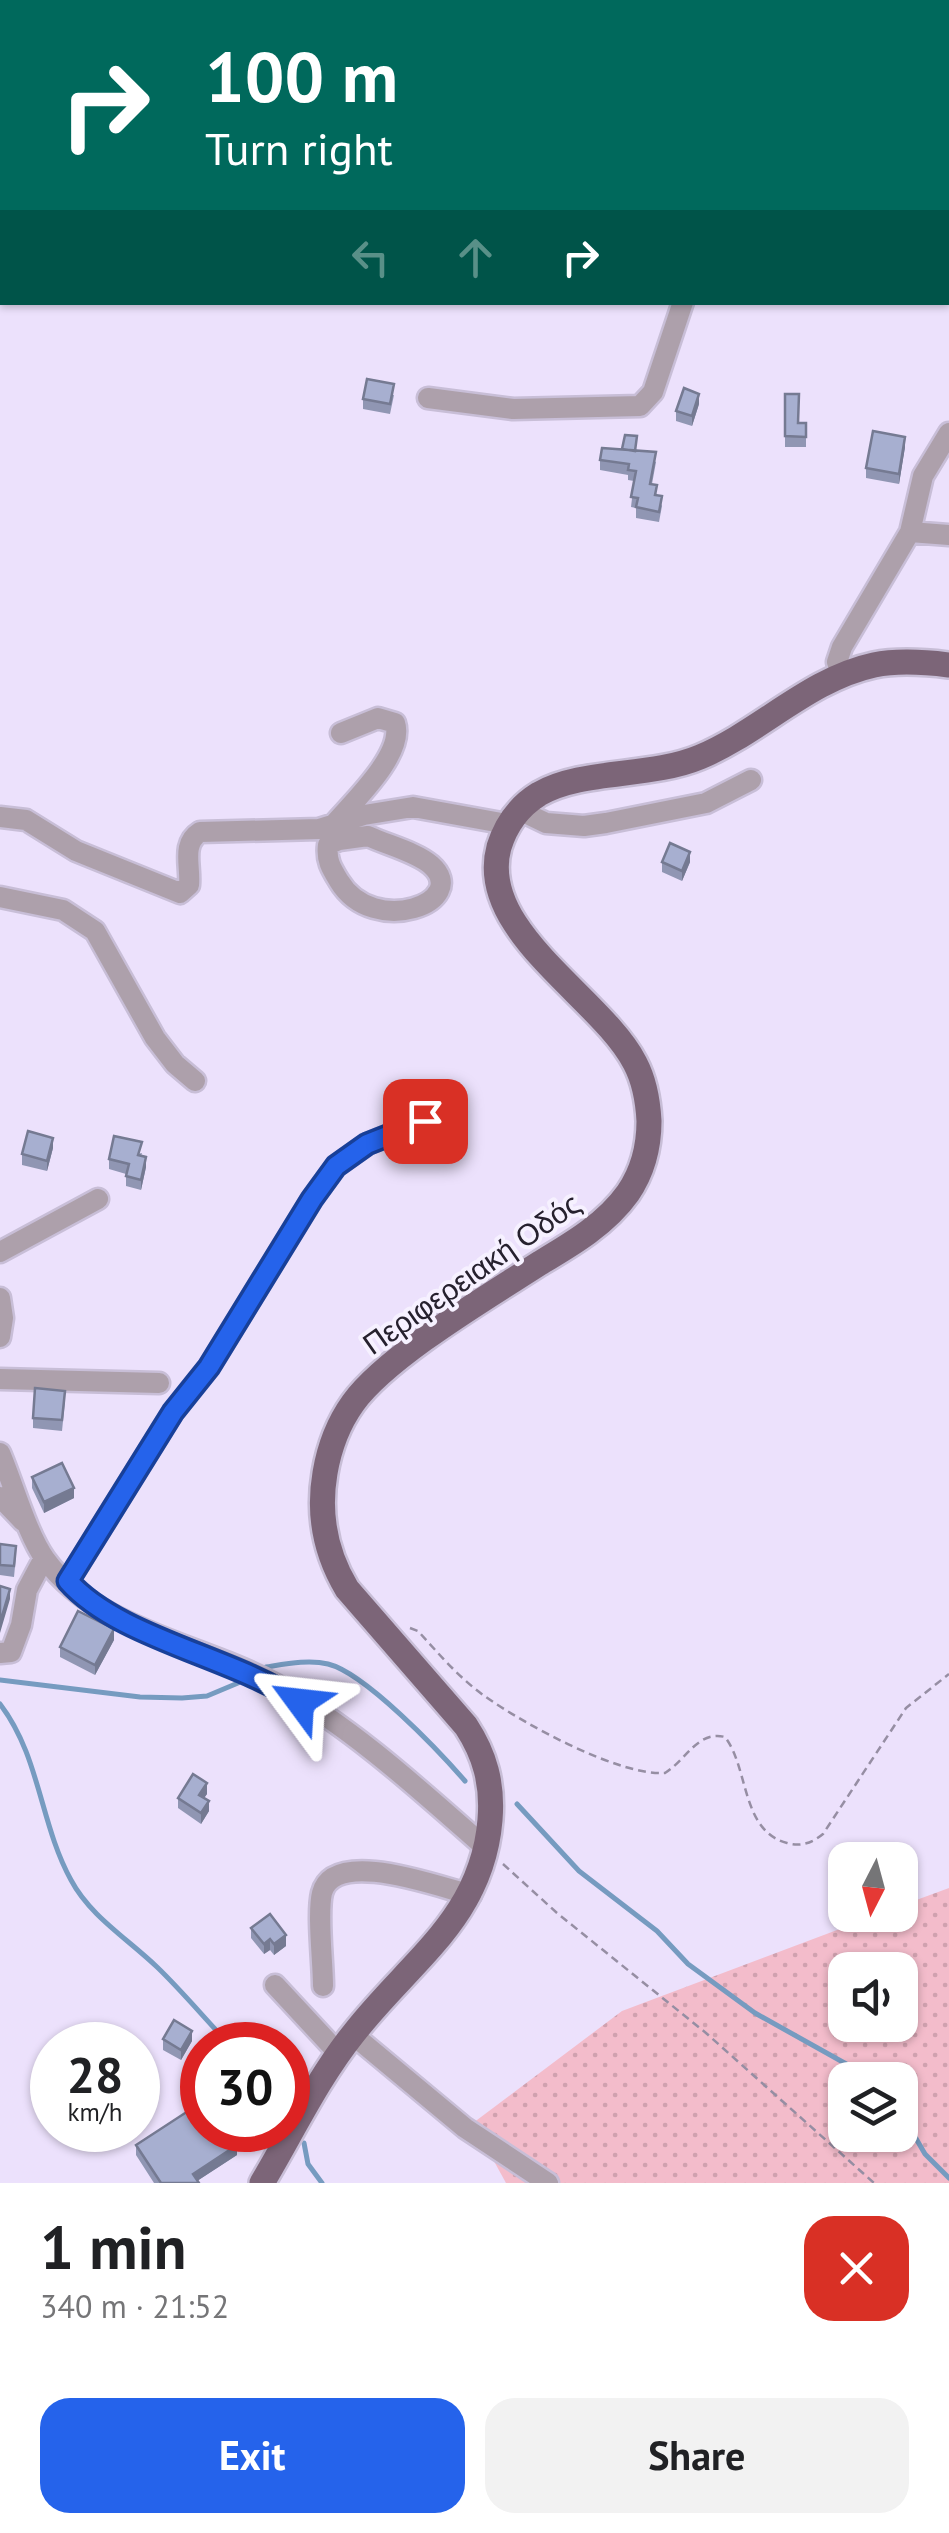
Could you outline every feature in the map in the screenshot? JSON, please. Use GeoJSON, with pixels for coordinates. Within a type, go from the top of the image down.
{"type":"FeatureCollection","features":[{"type":"Feature","properties":{"kind":"main road"},"geometry":{"type":"LineString","coordinates":[[513,817],[542,793],[556,787],[657,770],[698,758],[737,739],[796,700],[873,665],[949,665]]}},
{"type":"Feature","properties":{"kind":"main road","name":"Περιφερειακή Οδός"},"geometry":{"type":"LineString","coordinates":[[262,2183],[346,2044],[471,1895],[487,1849],[490,1785],[479,1746],[348,1589],[335,1567],[326,1538],[323,1484],[331,1448],[344,1418],[362,1392],[394,1364],[572,1244],[612,1212],[640,1172],[648,1142],[648,1105],[632,1058],[506,910],[496,862],[513,817]]}},
{"type":"Feature","properties":{"kind":"street"},"geometry":{"type":"LineString","coordinates":[[428,398],[514,410],[640,406],[654,392],[683,305]]}},
{"type":"Feature","properties":{"kind":"street"},"geometry":{"type":"LineString","coordinates":[[842,676],[837,662],[842,648],[910,532],[923,476],[949,433]]}},
{"type":"Feature","properties":{"kind":"street"},"geometry":{"type":"LineString","coordinates":[[910,532],[949,536]]}},
{"type":"Feature","properties":{"kind":"street"},"geometry":{"type":"LineString","coordinates":[[333,825],[381,768],[398,734],[394,723],[378,718],[341,733]]}},
{"type":"Feature","properties":{"kind":"street"},"geometry":{"type":"LineString","coordinates":[[0,818],[26,820],[76,852],[180,893],[190,885],[188,846],[200,832],[366,826],[428,862],[439,873],[435,897],[404,912],[372,906],[345,891],[330,867],[328,845],[366,826],[412,807],[584,826],[706,803],[751,780]]}},
{"type":"Feature","properties":{"kind":"street"},"geometry":{"type":"LineString","coordinates":[[0,898],[63,910],[95,931],[155,1038],[195,1082]]}},
{"type":"Feature","properties":{"kind":"street"},"geometry":{"type":"LineString","coordinates":[[68,1581],[173,1412],[209,1367],[336,1166],[367,1144],[425,1121]]}},
{"type":"Feature","properties":{"kind":"street"},"geometry":{"type":"LineString","coordinates":[[0,1252],[98,1199]]}},
{"type":"Feature","properties":{"kind":"street"},"geometry":{"type":"LineString","coordinates":[[0,1298],[0,1337]]}},
{"type":"Feature","properties":{"kind":"street"},"geometry":{"type":"LineString","coordinates":[[0,1379],[159,1383]]}},
{"type":"Feature","properties":{"kind":"street"},"geometry":{"type":"LineString","coordinates":[[0,1453],[44,1558],[86,1602],[276,1686],[423,1792],[487,1849]]}},
{"type":"Feature","properties":{"kind":"street"},"geometry":{"type":"LineString","coordinates":[[0,1497],[32,1530]]}},
{"type":"Feature","properties":{"kind":"street"},"geometry":{"type":"LineString","coordinates":[[0,1652],[10,1652],[15,1643],[27,1590],[44,1558]]}},
{"type":"Feature","properties":{"kind":"street"},"geometry":{"type":"LineString","coordinates":[[323,1986],[322,1892],[330,1878],[345,1870],[364,1869],[471,1895]]}},
{"type":"Feature","properties":{"kind":"street"},"geometry":{"type":"LineString","coordinates":[[275,1985],[346,2044],[548,2183]]}},
{"type":"Feature","properties":{"kind":"path"},"geometry":{"type":"LineString","coordinates":[[389,1637],[402,1628],[418,1631],[485,1696],[576,1746],[628,1768],[666,1773],[702,1740],[714,1734],[725,1736],[759,1824],[776,1839],[794,1845],[811,1843],[823,1834],[906,1708],[949,1674]]}},
{"type":"Feature","properties":{"kind":"path"},"geometry":{"type":"LineString","coordinates":[[487,1849],[557,1913],[706,2033],[874,2183]]}},
{"type":"Feature","properties":{"kind":"shaded area"},"geometry":{"type":"Polygon","coordinates":[[[949,1888],[949,2183],[506,2183],[473,2123],[622,2011],[832,1932],[918,1932],[918,1899],[949,1888]]]}},
{"type":"Feature","properties":{"kind":"building"},"geometry":{"type":"Polygon","coordinates":[[[367,379],[394,384],[390,404],[363,399],[367,379]]]}},
{"type":"Feature","properties":{"kind":"building"},"geometry":{"type":"Polygon","coordinates":[[[684,388],[699,394],[692,416],[676,411],[684,388]]]}},
{"type":"Feature","properties":{"kind":"building"},"geometry":{"type":"Polygon","coordinates":[[[785,394],[799,394],[798,423],[806,423],[806,437],[785,436],[785,394]]]}},
{"type":"Feature","properties":{"kind":"building"},"geometry":{"type":"Polygon","coordinates":[[[873,431],[905,437],[899,474],[866,468],[873,431]]]}},
{"type":"Feature","properties":{"kind":"building"},"geometry":{"type":"Polygon","coordinates":[[[625,435],[637,436],[635,451],[622,449],[625,435]]]}},
{"type":"Feature","properties":{"kind":"building"},"geometry":{"type":"Polygon","coordinates":[[[602,448],[656,452],[650,484],[657,485],[655,495],[662,496],[659,512],[636,507],[638,498],[631,497],[636,471],[628,470],[629,464],[600,460],[602,448]]]}},
{"type":"Feature","properties":{"kind":"building"},"geometry":{"type":"Polygon","coordinates":[[[670,843],[690,852],[682,871],[662,862],[670,843]]]}},
{"type":"Feature","properties":{"kind":"building"},"geometry":{"type":"Polygon","coordinates":[[[28,1131],[53,1138],[47,1161],[22,1154],[28,1131]]]}},
{"type":"Feature","properties":{"kind":"building"},"geometry":{"type":"Polygon","coordinates":[[[114,1136],[142,1142],[138,1155],[146,1157],[141,1180],[126,1176],[129,1164],[109,1159],[114,1136]]]}},
{"type":"Feature","properties":{"kind":"building"},"geometry":{"type":"Polygon","coordinates":[[[35,1388],[65,1391],[62,1420],[33,1418],[35,1388]]]}},
{"type":"Feature","properties":{"kind":"building"},"geometry":{"type":"Polygon","coordinates":[[[62,1463],[74,1488],[44,1502],[32,1477],[62,1463]]]}},
{"type":"Feature","properties":{"kind":"building"},"geometry":{"type":"Polygon","coordinates":[[[0,1544],[16,1546],[14,1566],[0,1565],[0,1544]]]}},
{"type":"Feature","properties":{"kind":"building"},"geometry":{"type":"Polygon","coordinates":[[[0,1586],[10,1589],[0,1623],[0,1586]]]}},
{"type":"Feature","properties":{"kind":"building"},"geometry":{"type":"Polygon","coordinates":[[[78,1611],[114,1629],[95,1665],[60,1647],[78,1611]]]}},
{"type":"Feature","properties":{"kind":"building"},"geometry":{"type":"Polygon","coordinates":[[[193,1774],[207,1783],[199,1795],[209,1801],[201,1813],[178,1798],[193,1774]]]}},
{"type":"Feature","properties":{"kind":"building"},"geometry":{"type":"Polygon","coordinates":[[[270,1914],[286,1935],[274,1944],[270,1939],[264,1944],[251,1928],[270,1914]]]}},
{"type":"Feature","properties":{"kind":"building"},"geometry":{"type":"Polygon","coordinates":[[[174,2020],[180,2024],[180,2049],[163,2039],[174,2020]]]}},
{"type":"Feature","properties":{"kind":"building"},"geometry":{"type":"Polygon","coordinates":[[[180,2116],[180,2152],[226,2152],[193,2174],[199,2183],[161,2183],[141,2152],[160,2152],[160,2129],[180,2116]]]}},
{"type":"Feature","properties":{"kind":"waterway"},"geometry":{"type":"LineString","coordinates":[[266,1667],[313,1662],[343,1670],[401,1715],[465,1781]]}},
{"type":"Feature","properties":{"kind":"waterway"},"geometry":{"type":"LineString","coordinates":[[0,1680],[140,1697],[182,1698],[207,1696],[238,1683]]}},
{"type":"Feature","properties":{"kind":"waterway"},"geometry":{"type":"LineString","coordinates":[[0,1704],[24,1746],[52,1836],[79,1893],[99,1916],[167,1976],[209,2022]]}},
{"type":"Feature","properties":{"kind":"waterway"},"geometry":{"type":"LineString","coordinates":[[517,1804],[579,1871],[657,1931],[688,1964],[755,2013],[843,2062]]}},
{"type":"Feature","properties":{"kind":"waterway"},"geometry":{"type":"LineString","coordinates":[[918,2142],[949,2178]]}},
{"type":"Feature","properties":{"kind":"waterway"},"geometry":{"type":"LineString","coordinates":[[306,2152],[308,2164],[322,2183]]}},
{"type":"Feature","properties":{"kind":"route"},"geometry":{"type":"LineString","coordinates":[[300,1702],[229,1664],[86,1602],[68,1581],[173,1412],[209,1367],[336,1166],[367,1144],[425,1121]]}}]}
